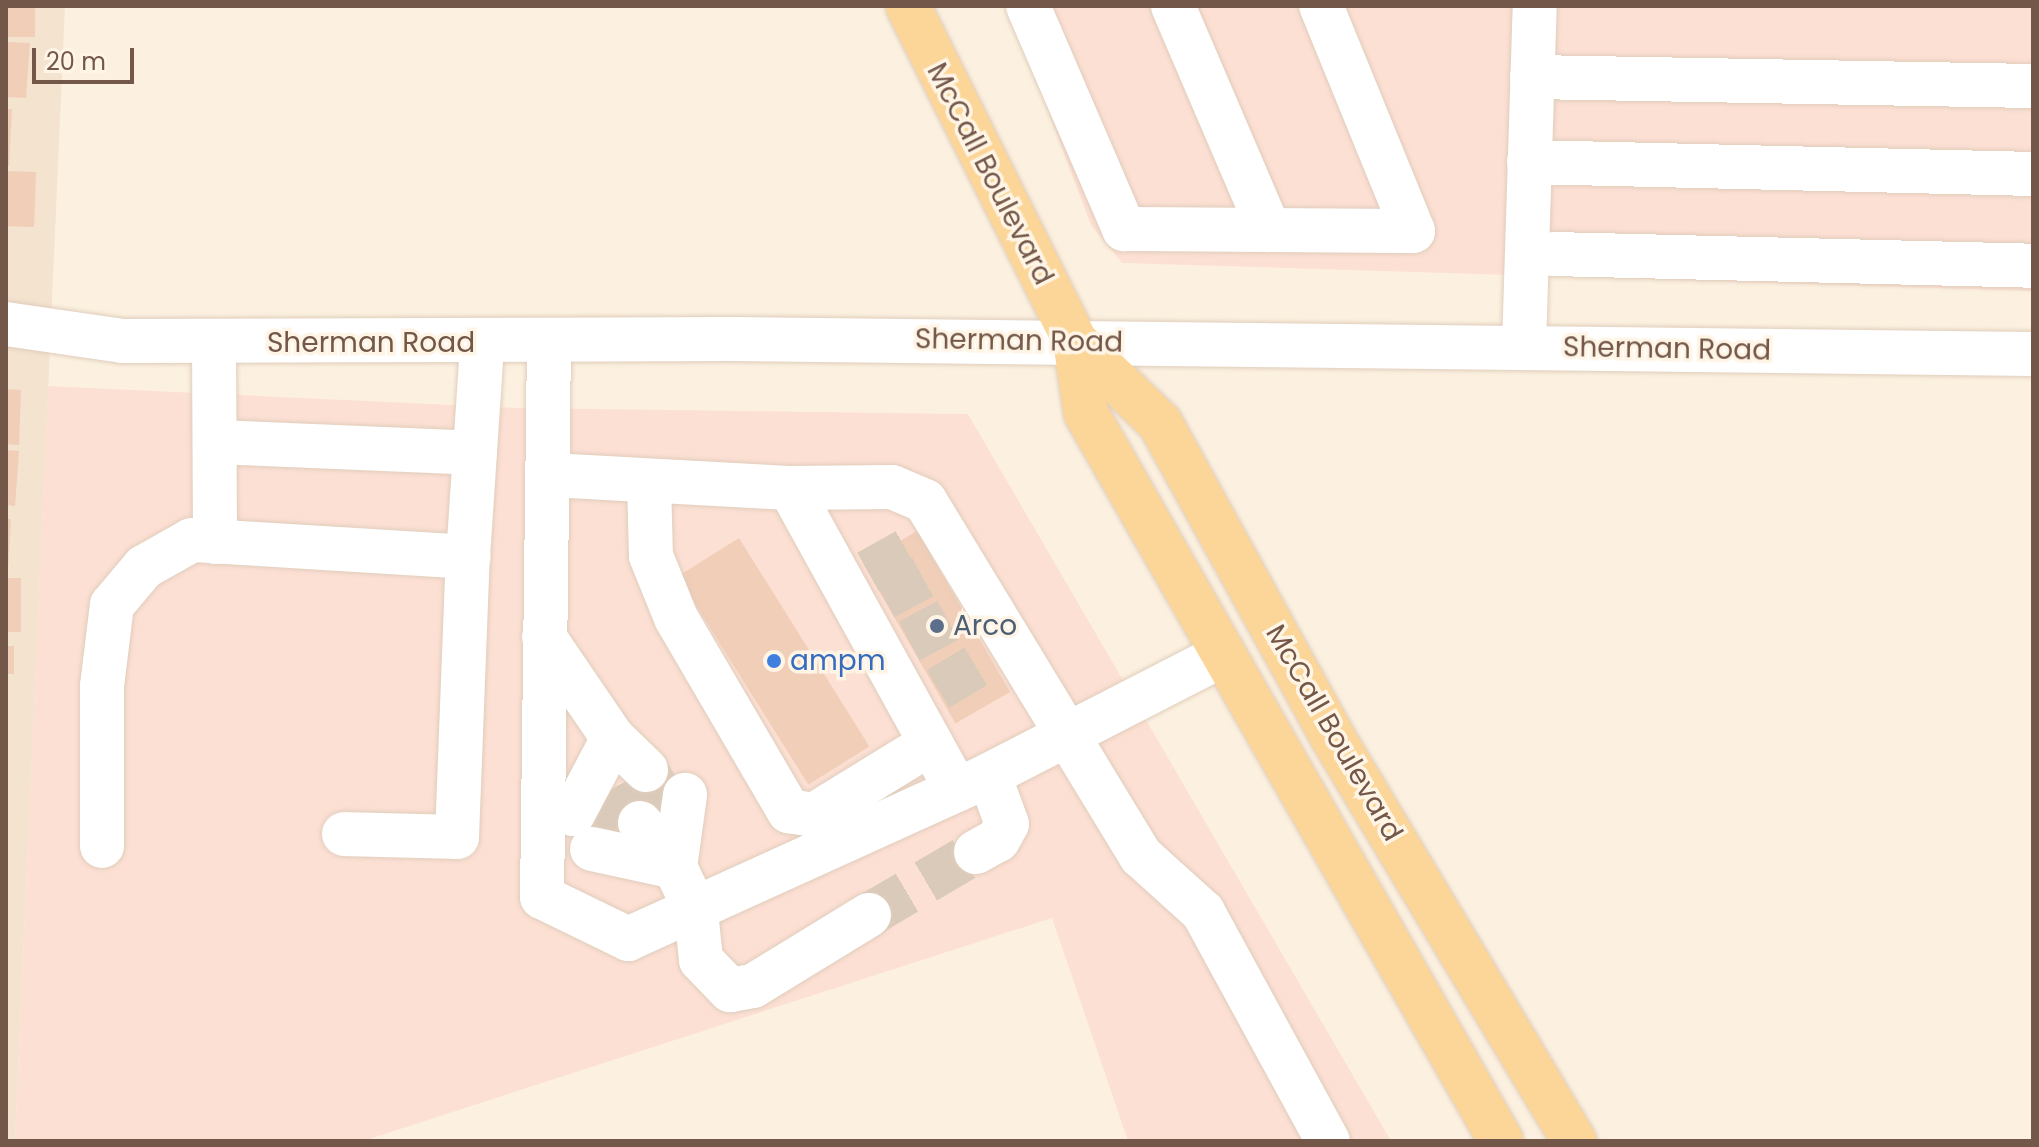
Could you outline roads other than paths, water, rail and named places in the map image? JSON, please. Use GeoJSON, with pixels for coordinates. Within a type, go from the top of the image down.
{"type":"FeatureCollection","features":[{"type":"Feature","properties":{"kind":"main road","name":"McCall Boulevard"},"geometry":{"type":"LineString","coordinates":[[908,6],[1075,341],[1086,413],[1501,1141]]}},
{"type":"Feature","properties":{"kind":"main road","name":"McCall Boulevard"},"geometry":{"type":"LineString","coordinates":[[1075,341],[1160,423],[1333,738],[1574,1141]]}},
{"type":"Feature","properties":{"kind":"street"},"geometry":{"type":"LineString","coordinates":[[1028,6],[1124,229],[1413,231],[1321,6]]}},
{"type":"Feature","properties":{"kind":"street"},"geometry":{"type":"LineString","coordinates":[[1173,6],[1269,230]]}},
{"type":"Feature","properties":{"kind":"street"},"geometry":{"type":"LineString","coordinates":[[1524,347],[1535,6]]}},
{"type":"Feature","properties":{"kind":"street"},"geometry":{"type":"LineString","coordinates":[[1532,77],[2033,86]]}},
{"type":"Feature","properties":{"kind":"street"},"geometry":{"type":"LineString","coordinates":[[1529,162],[2033,174]]}},
{"type":"Feature","properties":{"kind":"street"},"geometry":{"type":"LineString","coordinates":[[1553,254],[2033,266]]}},
{"type":"Feature","properties":{"kind":"street","name":"Sherman Road"},"geometry":{"type":"LineString","coordinates":[[6,324],[49,336],[214,342],[1075,341],[2033,354]]}},
{"type":"Feature","properties":{"kind":"street"},"geometry":{"type":"LineString","coordinates":[[214,342],[215,542]]}},
{"type":"Feature","properties":{"kind":"street"},"geometry":{"type":"LineString","coordinates":[[549,343],[550,475],[544,637],[542,897],[628,939],[696,911],[973,783],[1222,655]]}},
{"type":"Feature","properties":{"kind":"street"},"geometry":{"type":"LineString","coordinates":[[344,834],[457,837],[468,557],[482,344]]}},
{"type":"Feature","properties":{"kind":"street"},"geometry":{"type":"LineString","coordinates":[[215,442],[475,453]]}},
{"type":"Feature","properties":{"kind":"street"},"geometry":{"type":"LineString","coordinates":[[550,475],[790,488],[892,487],[925,501],[941,549],[1009,664],[1068,735],[1141,856],[1203,912],[1328,1141]]}},
{"type":"Feature","properties":{"kind":"street"},"geometry":{"type":"LineString","coordinates":[[649,481],[651,556],[676,618],[789,811],[814,815],[931,716]]}},
{"type":"Feature","properties":{"kind":"street"},"geometry":{"type":"LineString","coordinates":[[790,488],[864,592],[931,716],[973,783],[1007,824],[998,840],[976,852]]}},
{"type":"Feature","properties":{"kind":"street"},"geometry":{"type":"LineString","coordinates":[[102,846],[102,686],[112,605],[144,567],[192,540],[468,557]]}},
{"type":"Feature","properties":{"kind":"street"},"geometry":{"type":"LineString","coordinates":[[544,637],[613,738],[629,805],[675,867],[696,911],[701,960],[730,990],[753,986],[869,915]]}},
{"type":"Feature","properties":{"kind":"street"},"geometry":{"type":"LineString","coordinates":[[613,738],[629,805],[675,867]]}},
{"type":"Feature","properties":{"kind":"tunnel"},"geometry":{"type":"LineString","coordinates":[[868,572],[923,541]]}},
{"type":"Feature","properties":{"kind":"tunnel"},"geometry":{"type":"LineString","coordinates":[[884,598],[939,568]]}},
{"type":"Feature","properties":{"kind":"tunnel"},"geometry":{"type":"LineString","coordinates":[[909,641],[964,612]]}},
{"type":"Feature","properties":{"kind":"tunnel"},"geometry":{"type":"LineString","coordinates":[[938,689],[991,657]]}},
{"type":"Feature","properties":{"kind":"tunnel"},"geometry":{"type":"LineString","coordinates":[[646,770],[668,806]]}},
{"type":"Feature","properties":{"kind":"tunnel"},"geometry":{"type":"LineString","coordinates":[[619,785],[640,823]]}},
{"type":"Feature","properties":{"kind":"tunnel"},"geometry":{"type":"LineString","coordinates":[[589,805],[609,841]]}},
{"type":"Feature","properties":{"kind":"tunnel"},"geometry":{"type":"LineString","coordinates":[[869,915],[976,852]]}},
{"type":"Feature","properties":{"kind":"place","name":"Arco"},"geometry":{"type":"Point","coordinates":[937,626]}},
{"type":"Feature","properties":{"kind":"place","name":"ampm"},"geometry":{"type":"Point","coordinates":[774,661]}}]}
